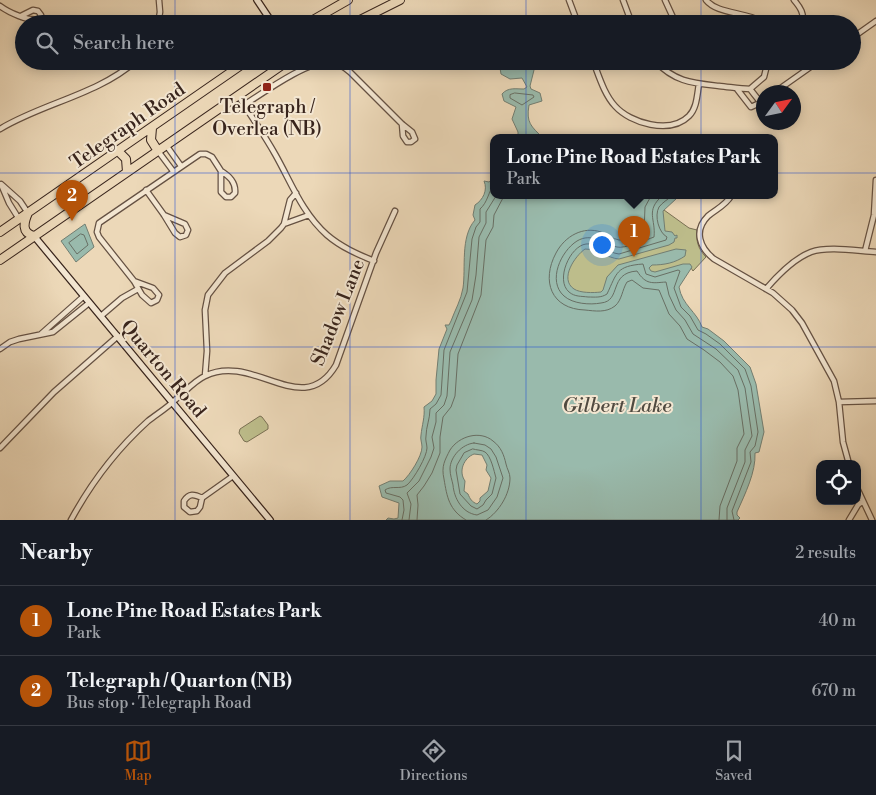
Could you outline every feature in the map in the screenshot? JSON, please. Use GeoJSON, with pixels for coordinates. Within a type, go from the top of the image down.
{"type":"FeatureCollection","features":[{"type":"Feature","properties":{"kind":"highway"},"geometry":{"type":"LineString","coordinates":[[322,15],[348,0]]}},
{"type":"Feature","properties":{"kind":"highway"},"geometry":{"type":"LineString","coordinates":[[370,15],[400,0]]}},
{"type":"Feature","properties":{"kind":"highway","name":"Telegraph Road"},"geometry":{"type":"LineString","coordinates":[[0,232],[234,70]]}},
{"type":"Feature","properties":{"kind":"highway","name":"Telegraph Road"},"geometry":{"type":"LineString","coordinates":[[0,260],[275,70]]}},
{"type":"Feature","properties":{"kind":"highway"},"geometry":{"type":"LineString","coordinates":[[152,128],[151,140],[158,151]]}},
{"type":"Feature","properties":{"kind":"highway"},"geometry":{"type":"LineString","coordinates":[[118,151],[126,159],[127,172]]}},
{"type":"Feature","properties":{"kind":"highway"},"geometry":{"type":"LineString","coordinates":[[28,213],[24,227],[27,232],[34,236]]}},
{"type":"Feature","properties":{"kind":"street"},"geometry":{"type":"LineString","coordinates":[[160,0],[160,15]]}},
{"type":"Feature","properties":{"kind":"street"},"geometry":{"type":"LineString","coordinates":[[257,0],[267,15]]}},
{"type":"Feature","properties":{"kind":"street"},"geometry":{"type":"LineString","coordinates":[[569,0],[575,15]]}},
{"type":"Feature","properties":{"kind":"street"},"geometry":{"type":"LineString","coordinates":[[623,0],[629,15]]}},
{"type":"Feature","properties":{"kind":"street"},"geometry":{"type":"LineString","coordinates":[[665,0],[672,15]]}},
{"type":"Feature","properties":{"kind":"street"},"geometry":{"type":"LineString","coordinates":[[706,0],[714,7],[748,15]]}},
{"type":"Feature","properties":{"kind":"street"},"geometry":{"type":"LineString","coordinates":[[794,0],[803,15]]}},
{"type":"Feature","properties":{"kind":"street"},"geometry":{"type":"LineString","coordinates":[[0,6],[18,15]]}},
{"type":"Feature","properties":{"kind":"street"},"geometry":{"type":"LineString","coordinates":[[861,32],[876,21]]}},
{"type":"Feature","properties":{"kind":"street"},"geometry":{"type":"LineString","coordinates":[[0,129],[22,117],[105,82],[125,70]]}},
{"type":"Feature","properties":{"kind":"street"},"geometry":{"type":"LineString","coordinates":[[244,105],[301,70]]}},
{"type":"Feature","properties":{"kind":"street"},"geometry":{"type":"LineString","coordinates":[[348,70],[402,124]]}},
{"type":"Feature","properties":{"kind":"street"},"geometry":{"type":"LineString","coordinates":[[597,70],[609,98],[616,108],[630,118],[649,124],[674,124],[687,118],[695,105],[699,84]]}},
{"type":"Feature","properties":{"kind":"street"},"geometry":{"type":"LineString","coordinates":[[665,70],[676,77],[699,84],[737,89],[750,89],[764,77],[766,70]]}},
{"type":"Feature","properties":{"kind":"street"},"geometry":{"type":"LineString","coordinates":[[785,85],[807,70]]}},
{"type":"Feature","properties":{"kind":"street"},"geometry":{"type":"LineString","coordinates":[[737,89],[748,106],[756,106]]}},
{"type":"Feature","properties":{"kind":"street"},"geometry":{"type":"LineString","coordinates":[[750,89],[756,96]]}},
{"type":"Feature","properties":{"kind":"street"},"geometry":{"type":"LineString","coordinates":[[238,96],[274,152],[309,215],[323,232],[336,242],[374,261]]}},
{"type":"Feature","properties":{"kind":"street"},"geometry":{"type":"LineString","coordinates":[[166,145],[181,166]]}},
{"type":"Feature","properties":{"kind":"street"},"geometry":{"type":"LineString","coordinates":[[158,151],[173,171]]}},
{"type":"Feature","properties":{"kind":"street"},"geometry":{"type":"LineString","coordinates":[[134,280],[156,291],[158,298],[154,302],[148,302],[134,280],[101,240],[97,228],[102,220],[196,155],[206,154],[212,157],[220,170],[234,183],[235,193],[231,197],[226,197],[221,192],[220,170]]}},
{"type":"Feature","properties":{"kind":"street"},"geometry":{"type":"LineString","coordinates":[[865,251],[874,215],[876,180]]}},
{"type":"Feature","properties":{"kind":"street"},"geometry":{"type":"LineString","coordinates":[[1,183],[20,201],[28,213]]}},
{"type":"Feature","properties":{"kind":"street"},"geometry":{"type":"LineString","coordinates":[[1,183],[9,203],[19,219]]}},
{"type":"Feature","properties":{"kind":"street"},"geometry":{"type":"LineString","coordinates":[[146,190],[176,235],[181,237],[186,235],[188,230],[185,224],[164,215]]}},
{"type":"Feature","properties":{"kind":"street"},"geometry":{"type":"LineString","coordinates":[[284,224],[290,200],[296,193]]}},
{"type":"Feature","properties":{"kind":"street"},"geometry":{"type":"LineString","coordinates":[[729,199],[706,218],[699,231],[700,241],[704,250],[714,259],[766,288],[786,305],[802,323],[831,375],[836,389],[842,442],[847,460]]}},
{"type":"Feature","properties":{"kind":"street","name":"Shadow Lane"},"geometry":{"type":"LineString","coordinates":[[72,520],[88,491],[116,455],[148,422],[205,376],[221,371],[242,372],[303,388],[313,387],[332,373],[395,211]]}},
{"type":"Feature","properties":{"kind":"street"},"geometry":{"type":"LineString","coordinates":[[205,376],[207,345],[205,310],[208,295],[225,273],[268,241],[284,224],[309,215]]}},
{"type":"Feature","properties":{"kind":"street","name":"Quarton Road"},"geometry":{"type":"LineString","coordinates":[[34,236],[270,520]]}},
{"type":"Feature","properties":{"kind":"street"},"geometry":{"type":"LineString","coordinates":[[766,288],[790,265],[812,252],[832,250],[876,252]]}},
{"type":"Feature","properties":{"kind":"street"},"geometry":{"type":"LineString","coordinates":[[101,316],[122,298],[138,289]]}},
{"type":"Feature","properties":{"kind":"street"},"geometry":{"type":"LineString","coordinates":[[41,334],[84,296]]}},
{"type":"Feature","properties":{"kind":"street"},"geometry":{"type":"LineString","coordinates":[[0,349],[10,342],[53,332],[89,302]]}},
{"type":"Feature","properties":{"kind":"street"},"geometry":{"type":"LineString","coordinates":[[0,448],[62,384],[118,336]]}},
{"type":"Feature","properties":{"kind":"street"},"geometry":{"type":"LineString","coordinates":[[838,402],[876,401]]}},
{"type":"Feature","properties":{"kind":"street"},"geometry":{"type":"LineString","coordinates":[[202,498],[194,495],[188,496],[184,501],[184,507],[190,512],[196,512],[202,498],[233,476]]}},
{"type":"Feature","properties":{"kind":"street"},"geometry":{"type":"LineString","coordinates":[[861,497],[872,520]]}},
{"type":"Feature","properties":{"kind":"street"},"geometry":{"type":"LineString","coordinates":[[849,520],[858,505],[863,501]]}},
{"type":"Feature","properties":{"kind":"green space"},"geometry":{"type":"Polygon","coordinates":[[[664,210],[689,228],[697,230],[698,245],[706,257],[693,271],[691,268],[568,311],[560,251],[664,210]]]}},
{"type":"Feature","properties":{"kind":"green space"},"geometry":{"type":"Polygon","coordinates":[[[260,416],[268,425],[268,429],[247,442],[244,441],[239,433],[240,429],[260,416]]]}},
{"type":"Feature","properties":{"kind":"water"},"geometry":{"type":"Polygon","coordinates":[[[500,70],[534,70],[530,86],[531,89],[540,93],[542,101],[529,105],[528,116],[530,124],[539,134],[518,134],[512,119],[516,107],[504,101],[502,94],[509,89],[524,89],[527,87],[522,78],[510,79],[501,74],[500,70]]]}},
{"type":"Feature","properties":{"kind":"water","name":"Gilbert Lake"},"geometry":{"type":"Polygon","coordinates":[[[484,181],[490,181],[490,199],[676,199],[663,211],[665,231],[672,232],[675,236],[677,235],[674,242],[619,259],[594,250],[585,249],[573,262],[568,274],[568,280],[574,289],[587,292],[601,292],[607,277],[618,265],[676,249],[686,250],[685,256],[677,260],[665,264],[652,265],[649,268],[655,272],[683,264],[690,264],[692,267],[679,287],[683,299],[702,327],[708,329],[724,341],[750,367],[756,384],[764,432],[759,452],[755,453],[754,468],[749,483],[737,512],[740,518],[738,520],[386,520],[388,518],[398,518],[399,503],[382,497],[379,486],[390,481],[403,481],[412,470],[420,455],[424,407],[432,401],[436,394],[439,349],[447,329],[445,325],[449,325],[462,292],[465,244],[470,227],[475,220],[473,215],[475,205],[482,198],[485,191],[484,181]],[[474,454],[467,458],[463,465],[464,491],[477,504],[480,498],[488,491],[491,478],[486,470],[487,465],[482,455],[474,454]]]}},
{"type":"Feature","properties":{"kind":"water"},"geometry":{"type":"Polygon","coordinates":[[[85,224],[94,247],[76,262],[61,241],[85,224]]]}},
{"type":"Feature","properties":{"kind":"place","name":"Telegraph / Overlea (NB)"},"geometry":{"type":"Point","coordinates":[267,87]}},
{"type":"Feature","properties":{"kind":"place","name":"Telegraph / Quarton (NB)"},"geometry":{"type":"Point","coordinates":[72,221]}},
{"type":"Feature","properties":{"kind":"place","name":"Lone Pine Road Estates Park"},"geometry":{"type":"Point","coordinates":[634,257]}}]}
